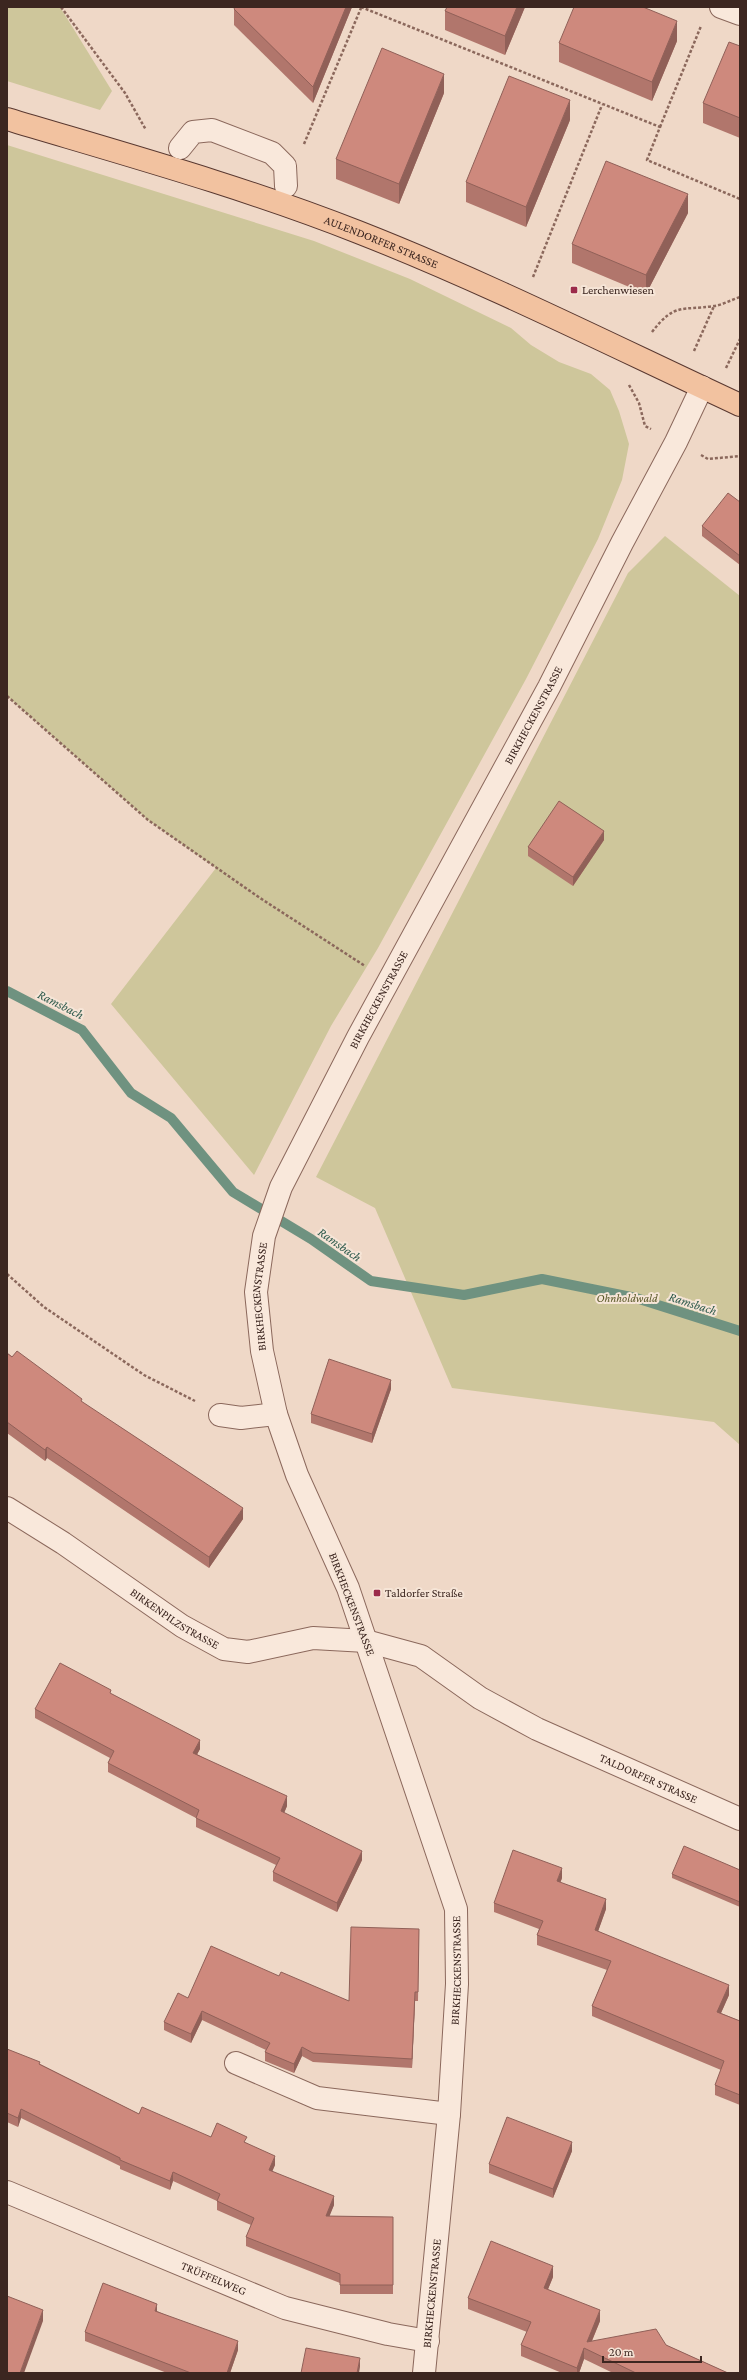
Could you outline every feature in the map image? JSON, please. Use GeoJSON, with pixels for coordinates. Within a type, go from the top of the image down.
{"type":"FeatureCollection","features":[{"type":"Feature","properties":{"kind":"main road","name":"AULENDORFER STRASSE"},"geometry":{"type":"LineString","coordinates":[[7,119],[146,161],[357,232],[541,309],[639,358],[740,405]]}},
{"type":"Feature","properties":{"kind":"street"},"geometry":{"type":"LineString","coordinates":[[721,7],[740,14]]}},
{"type":"Feature","properties":{"kind":"street"},"geometry":{"type":"LineString","coordinates":[[180,148],[193,132],[212,130],[272,153],[285,166],[286,186]]}},
{"type":"Feature","properties":{"kind":"street","name":"BIRKHECKENSTRASSE"},"geometry":{"type":"LineString","coordinates":[[424,2373],[449,2114],[457,1984],[456,1909],[348,1588],[298,1475],[276,1414],[262,1351],[256,1292],[264,1236],[281,1187],[389,981],[550,687],[622,544],[676,442],[702,387]]}},
{"type":"Feature","properties":{"kind":"street"},"geometry":{"type":"LineString","coordinates":[[220,1415],[241,1418],[276,1414]]}},
{"type":"Feature","properties":{"kind":"street","name":"BIRKENPILZSTRASSE"},"geometry":{"type":"LineString","coordinates":[[7,1508],[63,1543],[182,1626],[224,1649],[248,1652],[313,1638],[366,1641]]}},
{"type":"Feature","properties":{"kind":"street","name":"TALDORFER STRASSE"},"geometry":{"type":"LineString","coordinates":[[366,1641],[421,1656],[480,1698],[537,1729],[740,1819]]}},
{"type":"Feature","properties":{"kind":"street"},"geometry":{"type":"LineString","coordinates":[[236,2063],[317,2098],[449,2114]]}},
{"type":"Feature","properties":{"kind":"street","name":"TRÜFFELWEG"},"geometry":{"type":"LineString","coordinates":[[7,2192],[285,2308],[388,2334],[428,2341]]}},
{"type":"Feature","properties":{"kind":"path"},"geometry":{"type":"LineString","coordinates":[[61,7],[125,93],[150,138],[146,161]]}},
{"type":"Feature","properties":{"kind":"path"},"geometry":{"type":"LineString","coordinates":[[322,99],[361,8],[660,127]]}},
{"type":"Feature","properties":{"kind":"path"},"geometry":{"type":"LineString","coordinates":[[694,43],[647,160],[740,199]]}},
{"type":"Feature","properties":{"kind":"path"},"geometry":{"type":"LineString","coordinates":[[532,280],[602,105]]}},
{"type":"Feature","properties":{"kind":"path"},"geometry":{"type":"LineString","coordinates":[[740,298],[714,306],[681,308],[662,320],[652,332],[628,383],[639,403],[645,426],[708,459],[740,456]]}},
{"type":"Feature","properties":{"kind":"path"},"geometry":{"type":"LineString","coordinates":[[682,378],[714,306]]}},
{"type":"Feature","properties":{"kind":"path"},"geometry":{"type":"LineString","coordinates":[[7,696],[148,820],[260,898],[389,981]]}},
{"type":"Feature","properties":{"kind":"path"},"geometry":{"type":"LineString","coordinates":[[7,1274],[44,1307],[144,1374],[220,1415]]}},
{"type":"Feature","properties":{"kind":"green space"},"geometry":{"type":"Polygon","coordinates":[[[7,7],[60,7],[112,91],[100,110],[7,81],[7,7]]]}},
{"type":"Feature","properties":{"kind":"green space"},"geometry":{"type":"Polygon","coordinates":[[[7,145],[314,241],[410,279],[511,328],[531,345],[559,362],[591,374],[610,390],[619,411],[629,444],[622,480],[598,539],[526,679],[378,948],[331,1026],[254,1175],[111,1004],[216,868],[148,820],[7,696],[7,145]]]}},
{"type":"Feature","properties":{"kind":"green space","name":"Ohnholdwald"},"geometry":{"type":"Polygon","coordinates":[[[665,536],[740,596],[740,1445],[714,1422],[452,1388],[375,1208],[316,1177],[628,573],[665,536]]]}},
{"type":"Feature","properties":{"kind":"building"},"geometry":{"type":"Polygon","coordinates":[[[235,7],[346,7],[313,87],[234,9],[235,7]]]}},
{"type":"Feature","properties":{"kind":"building"},"geometry":{"type":"Polygon","coordinates":[[[447,7],[517,7],[505,36],[445,11],[447,7]]]}},
{"type":"Feature","properties":{"kind":"building"},"geometry":{"type":"Polygon","coordinates":[[[574,7],[643,7],[677,21],[652,82],[559,43],[574,7]]]}},
{"type":"Feature","properties":{"kind":"building"},"geometry":{"type":"Polygon","coordinates":[[[729,42],[740,46],[740,118],[703,103],[729,42]]]}},
{"type":"Feature","properties":{"kind":"building"},"geometry":{"type":"Polygon","coordinates":[[[382,48],[444,74],[399,184],[336,159],[382,48]]]}},
{"type":"Feature","properties":{"kind":"building"},"geometry":{"type":"Polygon","coordinates":[[[509,76],[570,100],[526,207],[466,182],[509,76]]]}},
{"type":"Feature","properties":{"kind":"building"},"geometry":{"type":"Polygon","coordinates":[[[606,161],[688,194],[646,275],[572,244],[606,161]]]}},
{"type":"Feature","properties":{"kind":"building"},"geometry":{"type":"Polygon","coordinates":[[[728,493],[740,502],[740,556],[702,526],[728,493]]]}},
{"type":"Feature","properties":{"kind":"building"},"geometry":{"type":"Polygon","coordinates":[[[559,801],[604,831],[573,877],[528,847],[559,801]]]}},
{"type":"Feature","properties":{"kind":"building"},"geometry":{"type":"Polygon","coordinates":[[[17,1351],[82,1399],[81,1401],[243,1508],[209,1557],[47,1447],[45,1450],[7,1422],[7,1353],[12,1357],[17,1351]]]}},
{"type":"Feature","properties":{"kind":"building"},"geometry":{"type":"Polygon","coordinates":[[[329,1359],[391,1380],[372,1434],[311,1414],[329,1359]]]}},
{"type":"Feature","properties":{"kind":"building"},"geometry":{"type":"Polygon","coordinates":[[[60,1663],[111,1690],[110,1693],[200,1740],[193,1753],[287,1796],[281,1811],[362,1851],[337,1903],[273,1872],[280,1858],[196,1818],[199,1810],[108,1763],[114,1751],[35,1709],[60,1663]]]}},
{"type":"Feature","properties":{"kind":"building"},"geometry":{"type":"Polygon","coordinates":[[[684,1846],[740,1870],[740,1902],[672,1874],[684,1846]]]}},
{"type":"Feature","properties":{"kind":"building"},"geometry":{"type":"Polygon","coordinates":[[[513,1850],[562,1868],[557,1881],[606,1899],[595,1930],[729,1985],[717,2012],[740,2021],[740,2095],[715,2085],[724,2061],[592,2006],[611,1961],[537,1935],[543,1921],[494,1903],[513,1850]]]}},
{"type":"Feature","properties":{"kind":"building"},"geometry":{"type":"Polygon","coordinates":[[[351,1927],[419,1929],[418,1992],[415,1992],[412,2059],[313,2053],[302,2047],[294,2064],[265,2052],[270,2043],[202,2011],[191,2034],[164,2022],[178,1993],[188,1998],[211,1946],[279,1976],[281,1972],[349,2001],[351,1927]]]}},
{"type":"Feature","properties":{"kind":"building"},"geometry":{"type":"Polygon","coordinates":[[[7,2049],[40,2062],[39,2064],[139,2114],[142,2107],[211,2137],[217,2123],[247,2137],[244,2142],[275,2156],[269,2170],[334,2196],[326,2216],[393,2217],[393,2285],[340,2285],[340,2274],[246,2237],[254,2218],[217,2201],[220,2194],[173,2172],[170,2181],[120,2160],[120,2158],[21,2109],[18,2118],[7,2113],[7,2049]]]}},
{"type":"Feature","properties":{"kind":"building"},"geometry":{"type":"Polygon","coordinates":[[[507,2117],[572,2142],[553,2189],[489,2164],[507,2117]]]}},
{"type":"Feature","properties":{"kind":"building"},"geometry":{"type":"Polygon","coordinates":[[[491,2241],[553,2266],[544,2288],[600,2310],[587,2342],[656,2329],[666,2345],[728,2373],[636,2373],[584,2348],[577,2368],[521,2345],[531,2322],[468,2298],[491,2241]]]}},
{"type":"Feature","properties":{"kind":"building"},"geometry":{"type":"Polygon","coordinates":[[[103,2283],[157,2304],[155,2311],[238,2341],[227,2373],[191,2373],[85,2332],[103,2283]]]}},
{"type":"Feature","properties":{"kind":"building"},"geometry":{"type":"Polygon","coordinates":[[[7,2296],[43,2310],[20,2373],[7,2373],[7,2296]]]}},
{"type":"Feature","properties":{"kind":"building"},"geometry":{"type":"Polygon","coordinates":[[[306,2348],[360,2358],[357,2373],[301,2373],[306,2348]]]}},
{"type":"Feature","properties":{"kind":"waterway","name":"Ramsbach"},"geometry":{"type":"LineString","coordinates":[[7,991],[82,1030],[131,1093],[171,1118],[233,1192],[311,1239],[371,1281],[464,1295],[542,1279],[636,1298],[740,1331]]}},
{"type":"Feature","properties":{"kind":"place","name":"Lerchenwiesen"},"geometry":{"type":"Point","coordinates":[574,290]}},
{"type":"Feature","properties":{"kind":"place","name":"Taldorfer Straße"},"geometry":{"type":"Point","coordinates":[377,1593]}}]}
